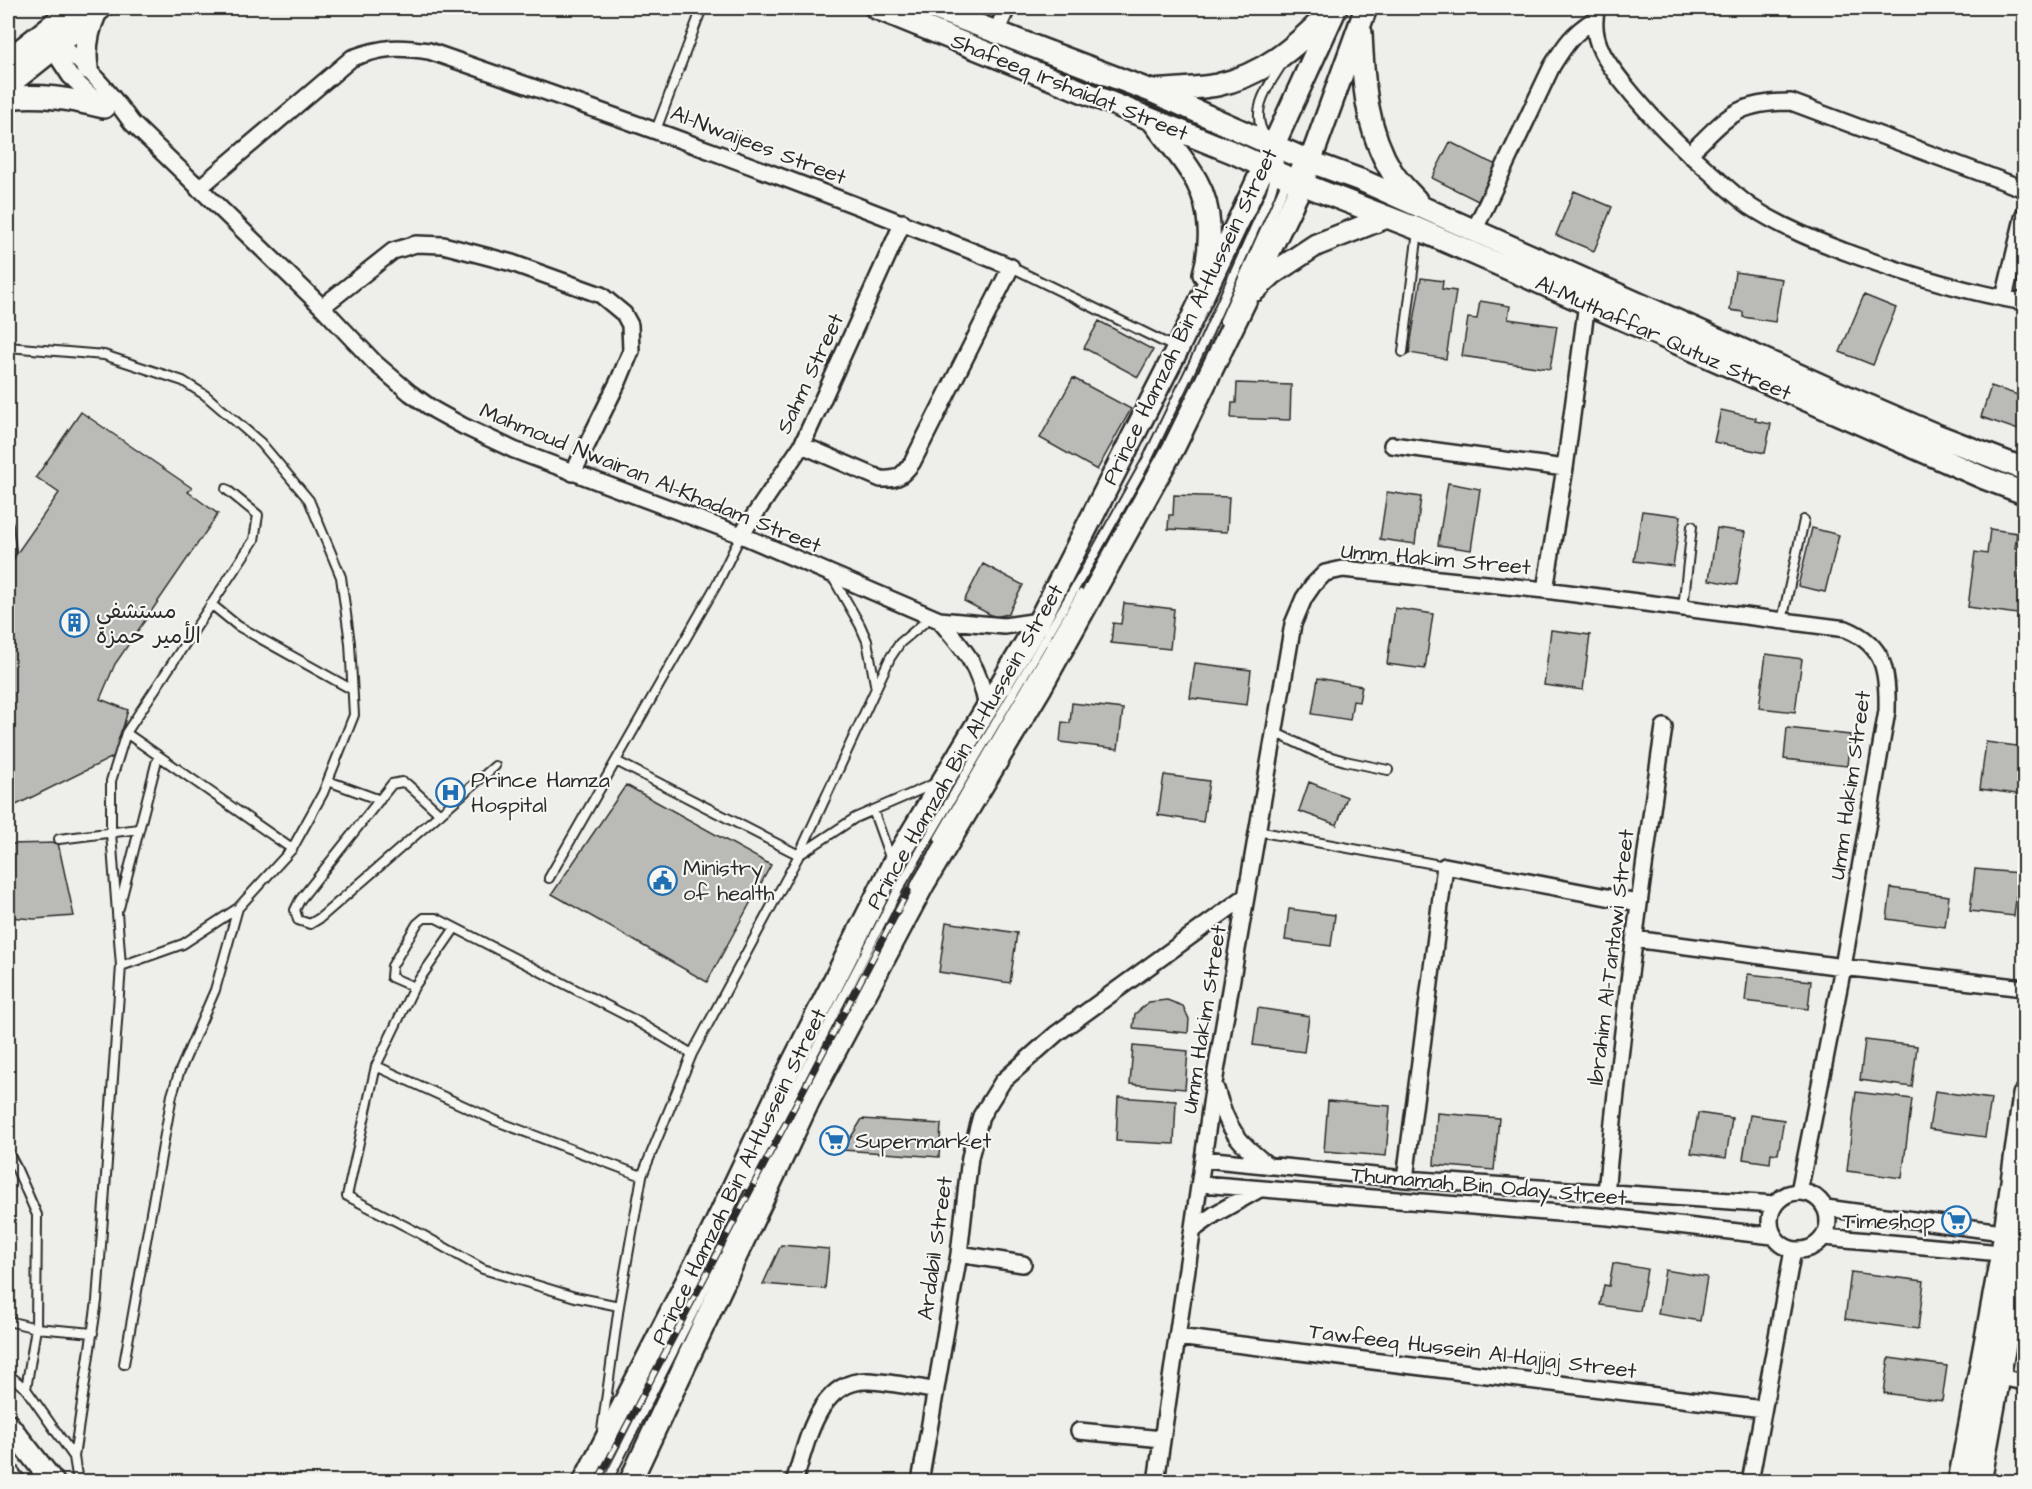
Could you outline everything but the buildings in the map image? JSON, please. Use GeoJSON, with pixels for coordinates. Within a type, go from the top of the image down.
{"type":"FeatureCollection","features":[{"type":"Feature","properties":{"kind":"main road"},"geometry":{"type":"LineString","coordinates":[[8,60],[52,42],[74,8]]}},
{"type":"Feature","properties":{"kind":"main road","name":"Shafeeq Irshaidat Street"},"geometry":{"type":"LineString","coordinates":[[876,8],[1232,152],[1283,175]]}},
{"type":"Feature","properties":{"kind":"main road","name":"Shafeeq Irshaidat Street"},"geometry":{"type":"LineString","coordinates":[[933,8],[1151,91],[1311,162]]}},
{"type":"Feature","properties":{"kind":"main road"},"geometry":{"type":"LineString","coordinates":[[1151,91],[1216,85],[1263,68],[1296,46],[1335,8]]}},
{"type":"Feature","properties":{"kind":"main road","name":"Prince Hamzah Bin Al-Hussein Street"},"geometry":{"type":"LineString","coordinates":[[630,1482],[810,1098],[924,883],[1041,687],[1139,512],[1174,447],[1247,296],[1283,175],[1272,145],[1335,8]]}},
{"type":"Feature","properties":{"kind":"main road"},"geometry":{"type":"LineString","coordinates":[[8,85],[52,42],[99,10]]}},
{"type":"Feature","properties":{"kind":"main road"},"geometry":{"type":"LineString","coordinates":[[87,68],[86,45],[91,23],[99,10]]}},
{"type":"Feature","properties":{"kind":"main road"},"geometry":{"type":"LineString","coordinates":[[1363,13],[1362,72],[1371,124],[1392,173],[1421,205]]}},
{"type":"Feature","properties":{"kind":"main road","name":"Prince Hamzah Bin Al-Hussein Street"},"geometry":{"type":"LineString","coordinates":[[584,1482],[711,1234],[785,1078],[893,864],[1039,621],[1178,348],[1195,309],[1283,175],[1311,162],[1363,13]]}},
{"type":"Feature","properties":{"kind":"main road"},"geometry":{"type":"LineString","coordinates":[[8,98],[52,97],[73,99],[104,107]]}},
{"type":"Feature","properties":{"kind":"main road"},"geometry":{"type":"LineString","coordinates":[[1152,121],[1198,183],[1204,199],[1209,235],[1208,260],[1195,309]]}},
{"type":"Feature","properties":{"kind":"main road","name":"Al-Muthaffar Qutuz Street"},"geometry":{"type":"LineString","coordinates":[[1311,162],[1421,205],[1474,231],[1905,421],[2025,469]]}},
{"type":"Feature","properties":{"kind":"main road","name":"Al-Muthaffar Qutuz Street"},"geometry":{"type":"LineString","coordinates":[[1283,175],[1418,229],[2021,494]]}},
{"type":"Feature","properties":{"kind":"main road"},"geometry":{"type":"LineString","coordinates":[[1247,296],[1272,274],[1316,245],[1387,217]]}},
{"type":"Feature","properties":{"kind":"main road"},"geometry":{"type":"LineString","coordinates":[[1980,1482],[2000,1377],[2016,1243],[2025,1095]]}},
{"type":"Feature","properties":{"kind":"main road"},"geometry":{"type":"LineString","coordinates":[[1959,1482],[2016,1243]]}},
{"type":"Feature","properties":{"kind":"main road"},"geometry":{"type":"LineString","coordinates":[[8,1425],[53,1482]]}},
{"type":"Feature","properties":{"kind":"main road"},"geometry":{"type":"LineString","coordinates":[[8,1474],[14,1482]]}},
{"type":"Feature","properties":{"kind":"street"},"geometry":{"type":"LineString","coordinates":[[996,33],[1006,8]]}},
{"type":"Feature","properties":{"kind":"street"},"geometry":{"type":"LineString","coordinates":[[1596,14],[1595,34],[1601,51],[1612,68],[1649,114],[1689,154],[1751,207],[1818,242],[1902,273],[2025,302]]}},
{"type":"Feature","properties":{"kind":"street"},"geometry":{"type":"LineString","coordinates":[[1474,231],[1557,58],[1566,43],[1596,14]]}},
{"type":"Feature","properties":{"kind":"street","name":"Mahmoud Nwairan Al-Khadam Street"},"geometry":{"type":"LineString","coordinates":[[52,42],[87,68],[111,94],[132,123],[322,307],[375,363],[410,393],[435,410],[514,450],[741,535],[935,618],[1004,626],[1039,621]]}},
{"type":"Feature","properties":{"kind":"street","name":"Mahmoud Nwairan Al-Khadam Street"},"geometry":{"type":"LineString","coordinates":[[52,42],[75,81],[104,107],[132,123]]}},
{"type":"Feature","properties":{"kind":"street","name":"Al-Nwaijees Street"},"geometry":{"type":"LineString","coordinates":[[198,189],[352,58],[398,46],[429,51],[656,130],[903,222],[1011,267]]}},
{"type":"Feature","properties":{"kind":"street"},"geometry":{"type":"LineString","coordinates":[[1689,154],[1731,114],[1750,105],[1791,102],[2025,189]]}},
{"type":"Feature","properties":{"kind":"street"},"geometry":{"type":"LineString","coordinates":[[2004,298],[2025,214]]}},
{"type":"Feature","properties":{"kind":"street","name":"Sahm Street"},"geometry":{"type":"LineString","coordinates":[[741,535],[802,445],[903,222]]}},
{"type":"Feature","properties":{"kind":"street"},"geometry":{"type":"LineString","coordinates":[[322,307],[393,251],[416,244],[443,245],[512,263],[584,288],[607,299],[624,314],[630,325],[631,351],[620,380],[573,473]]}},
{"type":"Feature","properties":{"kind":"street"},"geometry":{"type":"LineString","coordinates":[[802,445],[881,479],[902,476],[912,463],[1011,267]]}},
{"type":"Feature","properties":{"kind":"street"},"geometry":{"type":"LineString","coordinates":[[1545,590],[1565,468],[1587,303]]}},
{"type":"Feature","properties":{"kind":"street"},"geometry":{"type":"LineString","coordinates":[[1392,445],[1565,468]]}},
{"type":"Feature","properties":{"kind":"street","name":"Umm Hakim Street"},"geometry":{"type":"LineString","coordinates":[[1156,1482],[1214,1083],[1293,624],[1304,598],[1324,573],[1343,569],[1545,590],[1846,629],[1861,636],[1875,647],[1882,664],[1887,689],[1887,711],[1843,967],[1799,1192]]}},
{"type":"Feature","properties":{"kind":"street","name":"Mahmoud Nwairan Al-Khadam Street"},"geometry":{"type":"LineString","coordinates":[[935,618],[962,646],[973,663],[982,683],[987,707]]}},
{"type":"Feature","properties":{"kind":"street","name":"Ibrahim Al-Tantawi Street"},"geometry":{"type":"LineString","coordinates":[[1606,1194],[1617,1071],[1638,903],[1664,727]]}},
{"type":"Feature","properties":{"kind":"street"},"geometry":{"type":"LineString","coordinates":[[1405,1179],[1445,866],[1638,903]]}},
{"type":"Feature","properties":{"kind":"street","name":"Ardabil Street"},"geometry":{"type":"LineString","coordinates":[[920,1482],[959,1254],[970,1157],[981,1116],[1003,1081],[1056,1034],[1245,896]]}},
{"type":"Feature","properties":{"kind":"street"},"geometry":{"type":"LineString","coordinates":[[1634,939],[2025,988]]}},
{"type":"Feature","properties":{"kind":"street"},"geometry":{"type":"LineString","coordinates":[[1214,1083],[1231,1130],[1248,1150],[1269,1166]]}},
{"type":"Feature","properties":{"kind":"street","name":"Thumamah Bin Oday Street"},"geometry":{"type":"LineString","coordinates":[[1204,1159],[1405,1179],[1775,1204]]}},
{"type":"Feature","properties":{"kind":"street","name":"Thumamah Bin Oday Street"},"geometry":{"type":"LineString","coordinates":[[1201,1184],[1585,1215],[1773,1236]]}},
{"type":"Feature","properties":{"kind":"street"},"geometry":{"type":"LineString","coordinates":[[1194,1229],[1215,1214],[1259,1190]]}},
{"type":"Feature","properties":{"kind":"street"},"geometry":{"type":"LineString","coordinates":[[1799,1192],[1810,1194],[1819,1200],[1826,1208],[1828,1223],[1824,1237],[1816,1246],[1804,1250],[1793,1250],[1781,1245],[1773,1236],[1770,1214],[1781,1198],[1799,1192]]}},
{"type":"Feature","properties":{"kind":"street"},"geometry":{"type":"LineString","coordinates":[[1826,1208],[2016,1243]]}},
{"type":"Feature","properties":{"kind":"street"},"geometry":{"type":"LineString","coordinates":[[1824,1237],[2016,1243]]}},
{"type":"Feature","properties":{"kind":"street"},"geometry":{"type":"LineString","coordinates":[[1750,1482],[1793,1250]]}},
{"type":"Feature","properties":{"kind":"street"},"geometry":{"type":"LineString","coordinates":[[959,1254],[1023,1264]]}},
{"type":"Feature","properties":{"kind":"street","name":"Tawfeeq Hussein Al-Hajjaj Street"},"geometry":{"type":"LineString","coordinates":[[1177,1337],[1763,1409]]}},
{"type":"Feature","properties":{"kind":"street"},"geometry":{"type":"LineString","coordinates":[[2000,1377],[2025,1382]]}},
{"type":"Feature","properties":{"kind":"street"},"geometry":{"type":"LineString","coordinates":[[794,1482],[819,1408],[830,1395],[842,1388],[867,1381],[934,1390]]}},
{"type":"Feature","properties":{"kind":"street"},"geometry":{"type":"LineString","coordinates":[[1079,1431],[1162,1438]]}},
{"type":"Feature","properties":{"kind":"lane"},"geometry":{"type":"LineString","coordinates":[[656,130],[702,8]]}},
{"type":"Feature","properties":{"kind":"lane"},"geometry":{"type":"LineString","coordinates":[[1272,145],[1260,126],[1258,119],[1260,105],[1270,83],[1296,46]]}},
{"type":"Feature","properties":{"kind":"lane"},"geometry":{"type":"LineString","coordinates":[[1219,332],[1283,175]]}},
{"type":"Feature","properties":{"kind":"lane"},"geometry":{"type":"LineString","coordinates":[[742,1192],[899,888],[1086,569],[1147,460],[1203,344],[1270,194],[1283,175]]}},
{"type":"Feature","properties":{"kind":"lane"},"geometry":{"type":"LineString","coordinates":[[1403,352],[1418,229]]}},
{"type":"Feature","properties":{"kind":"lane"},"geometry":{"type":"LineString","coordinates":[[1011,267],[1178,348]]}},
{"type":"Feature","properties":{"kind":"lane"},"geometry":{"type":"LineString","coordinates":[[8,347],[104,355],[183,381],[205,395],[261,443],[309,500],[341,577],[350,643],[354,715],[323,793],[292,849],[238,908],[183,944],[122,966]]}},
{"type":"Feature","properties":{"kind":"lane"},"geometry":{"type":"LineString","coordinates":[[937,842],[1135,504],[1210,353]]}},
{"type":"Feature","properties":{"kind":"lane"},"geometry":{"type":"LineString","coordinates":[[78,1482],[74,1457],[93,1333],[122,966],[111,833],[111,782],[126,733],[254,540],[258,515],[226,489]]}},
{"type":"Feature","properties":{"kind":"lane"},"geometry":{"type":"LineString","coordinates":[[1782,621],[1804,520]]}},
{"type":"Feature","properties":{"kind":"lane"},"geometry":{"type":"LineString","coordinates":[[8,525],[11,552],[8,560]]}},
{"type":"Feature","properties":{"kind":"lane"},"geometry":{"type":"LineString","coordinates":[[1683,608],[1692,526]]}},
{"type":"Feature","properties":{"kind":"lane"},"geometry":{"type":"LineString","coordinates":[[549,878],[718,582],[741,535]]}},
{"type":"Feature","properties":{"kind":"lane"},"geometry":{"type":"LineString","coordinates":[[830,572],[867,641],[876,688]]}},
{"type":"Feature","properties":{"kind":"lane"},"geometry":{"type":"LineString","coordinates":[[210,604],[238,626],[351,689]]}},
{"type":"Feature","properties":{"kind":"lane"},"geometry":{"type":"LineString","coordinates":[[598,1455],[619,1306],[642,1176],[692,1054],[799,855],[876,688],[900,643],[935,618]]}},
{"type":"Feature","properties":{"kind":"lane"},"geometry":{"type":"LineString","coordinates":[[1274,732],[1318,753],[1388,770]]}},
{"type":"Feature","properties":{"kind":"lane"},"geometry":{"type":"LineString","coordinates":[[126,733],[292,849]]}},
{"type":"Feature","properties":{"kind":"lane"},"geometry":{"type":"LineString","coordinates":[[118,915],[158,756]]}},
{"type":"Feature","properties":{"kind":"lane"},"geometry":{"type":"LineString","coordinates":[[616,761],[799,855]]}},
{"type":"Feature","properties":{"kind":"lane"},"geometry":{"type":"LineString","coordinates":[[440,814],[408,784],[402,782],[392,784],[300,900],[295,910],[298,920],[310,924],[320,918],[440,814],[495,766]]}},
{"type":"Feature","properties":{"kind":"lane"},"geometry":{"type":"LineString","coordinates":[[799,855],[855,818],[945,779]]}},
{"type":"Feature","properties":{"kind":"lane"},"geometry":{"type":"LineString","coordinates":[[328,781],[380,800]]}},
{"type":"Feature","properties":{"kind":"lane"},"geometry":{"type":"LineString","coordinates":[[873,810],[893,864]]}},
{"type":"Feature","properties":{"kind":"lane"},"geometry":{"type":"LineString","coordinates":[[59,839],[139,829]]}},
{"type":"Feature","properties":{"kind":"lane"},"geometry":{"type":"LineString","coordinates":[[1257,831],[1445,866]]}},
{"type":"Feature","properties":{"kind":"lane"},"geometry":{"type":"LineString","coordinates":[[124,1364],[172,1095],[179,1073],[216,990],[238,908]]}},
{"type":"Feature","properties":{"kind":"lane"},"geometry":{"type":"LineString","coordinates":[[792,1116],[897,911]]}},
{"type":"Feature","properties":{"kind":"lane"},"geometry":{"type":"LineString","coordinates":[[414,987],[391,977],[391,971],[420,920],[429,917],[436,918],[633,1019],[692,1054]]}},
{"type":"Feature","properties":{"kind":"lane"},"geometry":{"type":"LineString","coordinates":[[455,928],[414,987],[376,1066],[346,1196],[483,1269],[575,1297],[619,1306]]}},
{"type":"Feature","properties":{"kind":"lane"},"geometry":{"type":"LineString","coordinates":[[376,1066],[499,1122],[642,1176]]}},
{"type":"Feature","properties":{"kind":"lane"},"geometry":{"type":"LineString","coordinates":[[8,1152],[37,1215],[36,1328],[26,1389]]}},
{"type":"Feature","properties":{"kind":"lane"},"geometry":{"type":"LineString","coordinates":[[607,1482],[766,1168]]}},
{"type":"Feature","properties":{"kind":"lane"},"geometry":{"type":"LineString","coordinates":[[597,1482],[707,1264]]}},
{"type":"Feature","properties":{"kind":"lane"},"geometry":{"type":"LineString","coordinates":[[8,1266],[8,1299]]}},
{"type":"Feature","properties":{"kind":"lane"},"geometry":{"type":"LineString","coordinates":[[8,1321],[36,1328],[93,1333]]}},
{"type":"Feature","properties":{"kind":"lane"},"geometry":{"type":"LineString","coordinates":[[8,1374],[26,1389],[74,1457]]}},
{"type":"Feature","properties":{"kind":"railway"},"geometry":{"type":"LineString","coordinates":[[597,1482],[908,891]]}},
{"type":"Feature","properties":{"kind":"place","name":"مستشفى الأمير حمزة"},"geometry":{"type":"Point","coordinates":[75,623]}},
{"type":"Feature","properties":{"kind":"place","name":"Prince Hamza Hospital"},"geometry":{"type":"Point","coordinates":[450,792]}},
{"type":"Feature","properties":{"kind":"place","name":"Ministry of health"},"geometry":{"type":"Point","coordinates":[662,880]}},
{"type":"Feature","properties":{"kind":"place","name":"Supermarket"},"geometry":{"type":"Point","coordinates":[834,1140]}},
{"type":"Feature","properties":{"kind":"place","name":"Timeshop"},"geometry":{"type":"Point","coordinates":[1956,1220]}}]}
